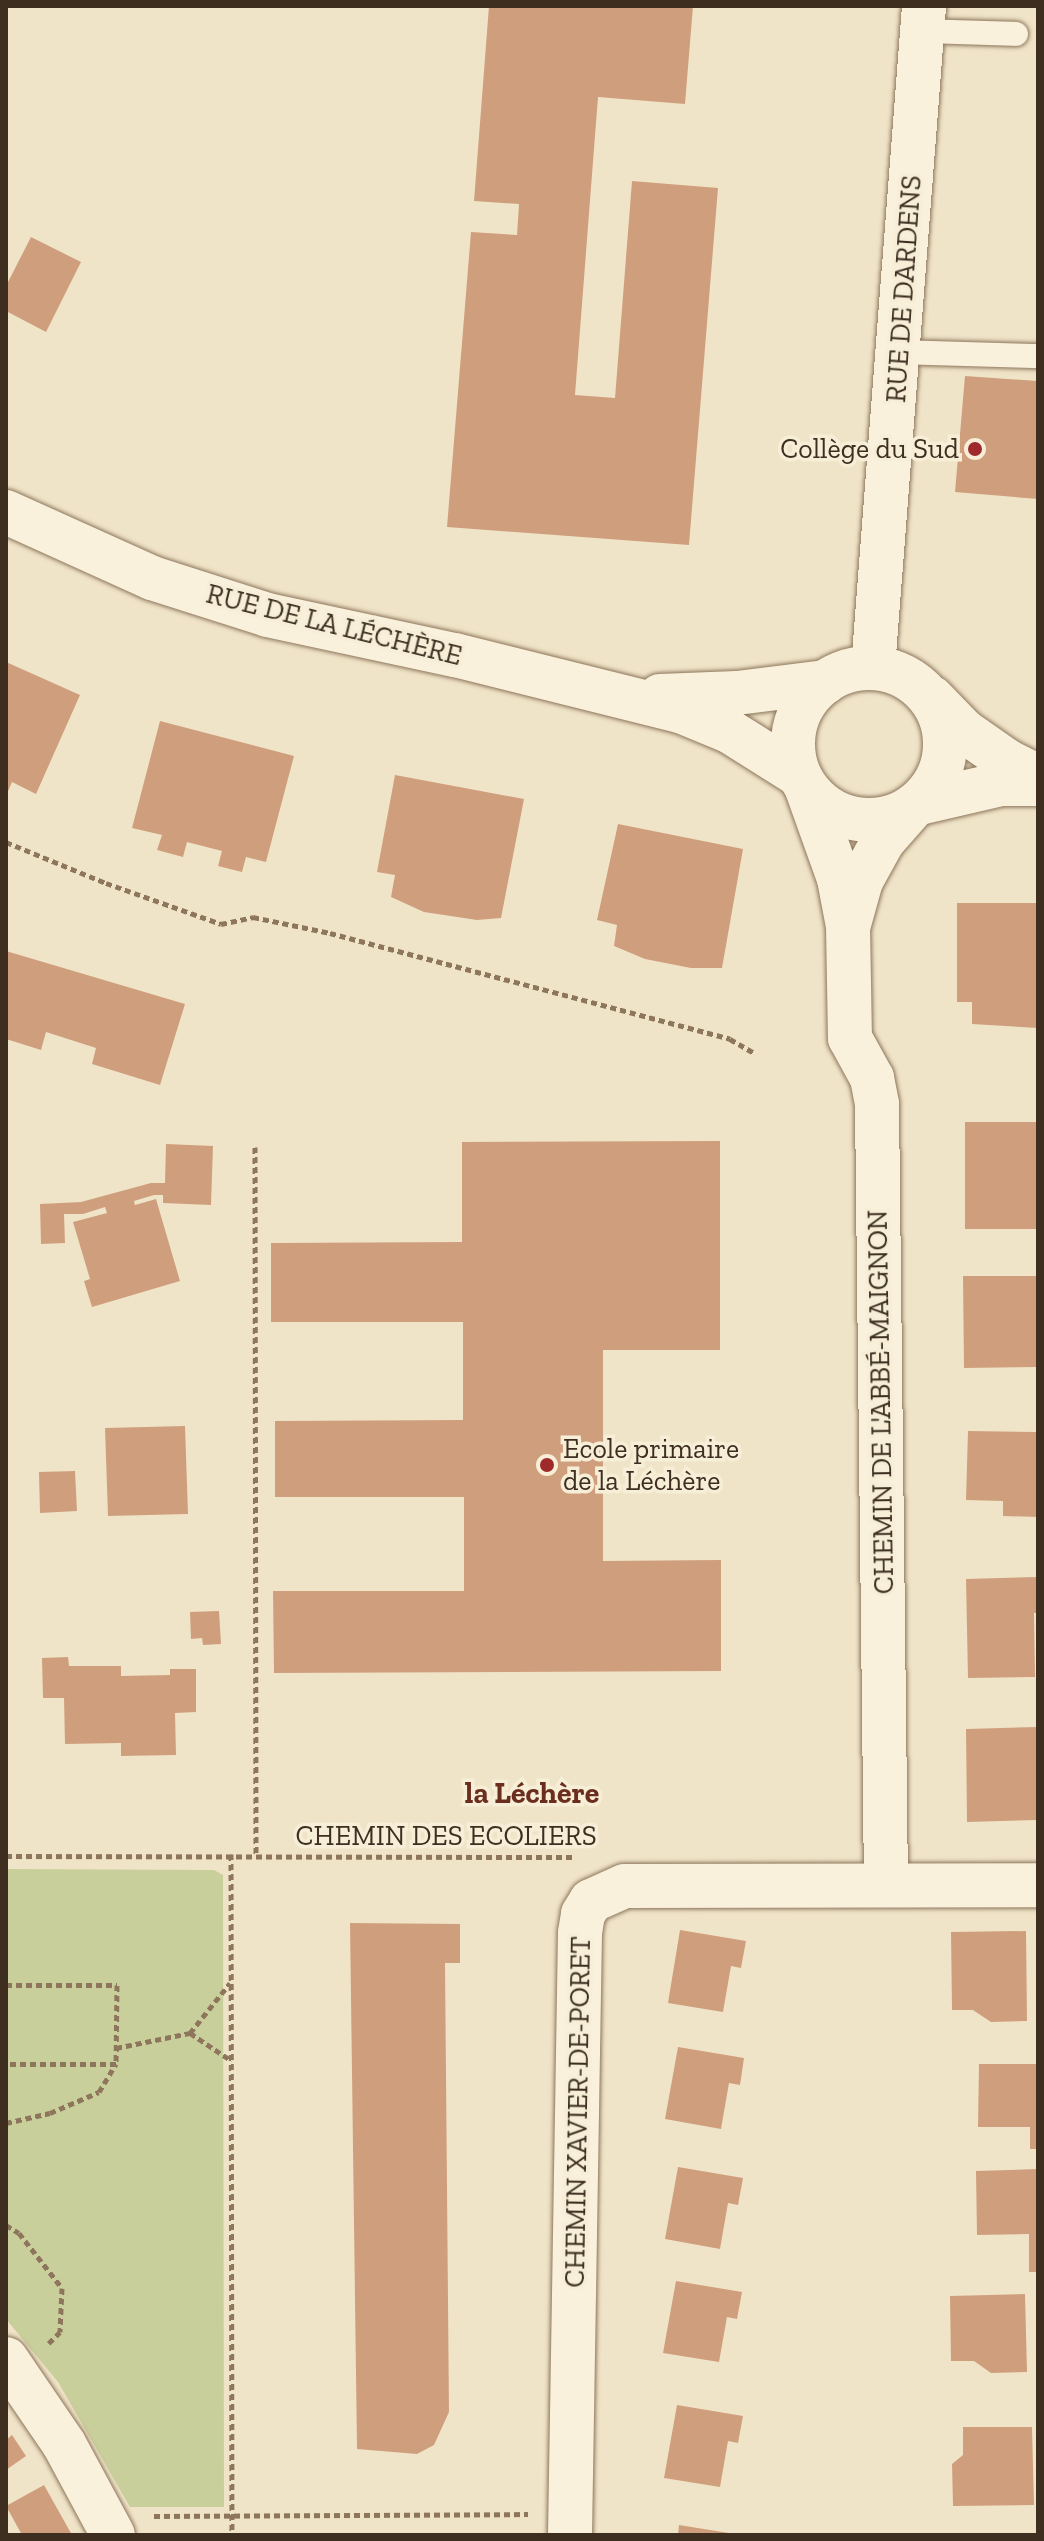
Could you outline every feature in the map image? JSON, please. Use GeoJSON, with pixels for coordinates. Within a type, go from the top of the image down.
{"type":"FeatureCollection","features":[{"type":"Feature","properties":{"kind":"street","name":"RUE DE DARDENS"},"geometry":{"type":"LineString","coordinates":[[873,668],[900,352],[923,19]]}},
{"type":"Feature","properties":{"kind":"street","name":"RUE DE LA LÉCHÈRE"},"geometry":{"type":"LineString","coordinates":[[6,512],[152,578],[268,615],[680,711],[729,731],[803,782]]}},
{"type":"Feature","properties":{"kind":"street"},"geometry":{"type":"LineString","coordinates":[[928,694],[941,716],[946,741],[943,766],[932,789],[915,805],[893,817],[871,821],[848,818],[826,807],[803,782],[793,748],[796,722],[807,700],[825,682],[849,671],[873,668],[904,676],[928,694],[964,731],[1007,761],[1038,777]]}},
{"type":"Feature","properties":{"kind":"street","name":"RUE DE LA LÉCHÈRE"},"geometry":{"type":"LineString","coordinates":[[626,696],[737,693],[825,682]]}},
{"type":"Feature","properties":{"kind":"street","name":"CHEMIN DE L'ABBÉ-MAIGNON"},"geometry":{"type":"LineString","coordinates":[[803,782],[839,879],[848,926],[850,1038],[872,1078],[877,1104],[886,1885]]}},
{"type":"Feature","properties":{"kind":"street"},"geometry":{"type":"LineString","coordinates":[[915,805],[1001,784],[1038,784]]}},
{"type":"Feature","properties":{"kind":"street","name":"CHEMIN DE L'ABBÉ-MAIGNON"},"geometry":{"type":"LineString","coordinates":[[848,926],[861,881],[883,841],[915,805]]}},
{"type":"Feature","properties":{"kind":"street","name":"CHEMIN XAVIER-DE-PORET"},"geometry":{"type":"LineString","coordinates":[[570,2524],[583,1914],[591,1901],[625,1886],[1038,1885]]}},
{"type":"Feature","properties":{"kind":"street"},"geometry":{"type":"LineString","coordinates":[[12,2367],[64,2444],[109,2526]]}},
{"type":"Feature","properties":{"kind":"lane"},"geometry":{"type":"LineString","coordinates":[[923,19],[1016,34]]}},
{"type":"Feature","properties":{"kind":"lane"},"geometry":{"type":"LineString","coordinates":[[900,352],[1038,356]]}},
{"type":"Feature","properties":{"kind":"path"},"geometry":{"type":"LineString","coordinates":[[6,842],[106,883],[221,924],[253,917],[330,933],[730,1039],[754,1053]]}},
{"type":"Feature","properties":{"kind":"path"},"geometry":{"type":"LineString","coordinates":[[255,1147],[256,1855]]}},
{"type":"Feature","properties":{"kind":"path"},"geometry":{"type":"LineString","coordinates":[[231,1854],[232,2535]]}},
{"type":"Feature","properties":{"kind":"path","name":"CHEMIN DES ECOLIERS"},"geometry":{"type":"LineString","coordinates":[[6,1856],[592,1857]]}},
{"type":"Feature","properties":{"kind":"path"},"geometry":{"type":"LineString","coordinates":[[116,2048],[190,2033],[231,1981]]}},
{"type":"Feature","properties":{"kind":"path"},"geometry":{"type":"LineString","coordinates":[[6,1985],[117,1985],[116,2064],[99,2092],[50,2113],[6,2123]]}},
{"type":"Feature","properties":{"kind":"path"},"geometry":{"type":"LineString","coordinates":[[190,2033],[232,2061]]}},
{"type":"Feature","properties":{"kind":"path"},"geometry":{"type":"LineString","coordinates":[[6,2064],[116,2064]]}},
{"type":"Feature","properties":{"kind":"path"},"geometry":{"type":"LineString","coordinates":[[6,2225],[19,2233],[62,2288],[60,2332],[12,2367]]}},
{"type":"Feature","properties":{"kind":"path"},"geometry":{"type":"LineString","coordinates":[[109,2526],[232,2516],[570,2524]]}},
{"type":"Feature","properties":{"kind":"green space"},"geometry":{"type":"Polygon","coordinates":[[[6,1869],[214,1870],[223,1875],[224,2507],[130,2507],[58,2382],[6,2319],[6,1869]]]}},
{"type":"Feature","properties":{"kind":"building"},"geometry":{"type":"Polygon","coordinates":[[[489,6],[693,6],[685,104],[598,97],[575,395],[615,398],[632,181],[718,188],[689,545],[447,527],[471,232],[517,235],[519,204],[474,201],[489,6]]]}},
{"type":"Feature","properties":{"kind":"building"},"geometry":{"type":"Polygon","coordinates":[[[31,237],[81,262],[46,332],[6,311],[6,286],[31,237]]]}},
{"type":"Feature","properties":{"kind":"building"},"geometry":{"type":"Polygon","coordinates":[[[965,376],[1038,381],[1038,499],[955,492],[965,376]]]}},
{"type":"Feature","properties":{"kind":"building"},"geometry":{"type":"Polygon","coordinates":[[[6,662],[80,695],[36,794],[12,782],[6,796],[6,662]]]}},
{"type":"Feature","properties":{"kind":"building"},"geometry":{"type":"Polygon","coordinates":[[[160,721],[294,756],[266,862],[246,857],[242,872],[218,866],[222,851],[187,842],[183,857],[157,850],[162,835],[132,828],[160,721]]]}},
{"type":"Feature","properties":{"kind":"building"},"geometry":{"type":"Polygon","coordinates":[[[395,775],[524,799],[501,918],[477,920],[424,912],[391,897],[395,875],[377,872],[395,775]]]}},
{"type":"Feature","properties":{"kind":"building"},"geometry":{"type":"Polygon","coordinates":[[[618,824],[743,849],[722,968],[691,968],[645,959],[614,946],[617,925],[597,920],[618,824]]]}},
{"type":"Feature","properties":{"kind":"building"},"geometry":{"type":"Polygon","coordinates":[[[957,903],[1038,903],[1038,1028],[972,1024],[972,1002],[957,1002],[957,903]]]}},
{"type":"Feature","properties":{"kind":"building"},"geometry":{"type":"Polygon","coordinates":[[[6,951],[185,1004],[160,1085],[92,1064],[96,1048],[46,1032],[41,1050],[6,1039],[6,951]]]}},
{"type":"Feature","properties":{"kind":"building"},"geometry":{"type":"Polygon","coordinates":[[[965,1122],[1038,1122],[1038,1229],[965,1229],[965,1122]]]}},
{"type":"Feature","properties":{"kind":"building"},"geometry":{"type":"Polygon","coordinates":[[[720,1141],[720,1350],[603,1350],[603,1561],[721,1560],[721,1671],[274,1673],[273,1591],[464,1591],[464,1497],[275,1497],[275,1421],[463,1420],[463,1322],[271,1322],[271,1243],[462,1242],[462,1142],[720,1141]]]}},
{"type":"Feature","properties":{"kind":"building"},"geometry":{"type":"Polygon","coordinates":[[[166,1144],[213,1146],[211,1205],[163,1203],[163,1195],[134,1201],[135,1205],[156,1199],[180,1281],[92,1307],[84,1281],[90,1279],[73,1222],[107,1213],[105,1207],[83,1214],[64,1214],[65,1243],[41,1244],[40,1204],[81,1202],[151,1183],[165,1183],[166,1144]]]}},
{"type":"Feature","properties":{"kind":"building"},"geometry":{"type":"Polygon","coordinates":[[[963,1276],[1038,1276],[1038,1367],[964,1368],[963,1276]]]}},
{"type":"Feature","properties":{"kind":"building"},"geometry":{"type":"Polygon","coordinates":[[[185,1426],[188,1514],[108,1516],[105,1428],[185,1426]]]}},
{"type":"Feature","properties":{"kind":"building"},"geometry":{"type":"Polygon","coordinates":[[[968,1431],[1038,1432],[1038,1517],[1003,1516],[1003,1501],[966,1500],[968,1431]]]}},
{"type":"Feature","properties":{"kind":"building"},"geometry":{"type":"Polygon","coordinates":[[[75,1471],[77,1511],[40,1513],[39,1472],[75,1471]]]}},
{"type":"Feature","properties":{"kind":"building"},"geometry":{"type":"Polygon","coordinates":[[[1038,1577],[1038,1613],[1034,1613],[1035,1677],[968,1678],[966,1579],[1038,1577]]]}},
{"type":"Feature","properties":{"kind":"building"},"geometry":{"type":"Polygon","coordinates":[[[219,1611],[221,1644],[203,1645],[202,1638],[191,1639],[190,1612],[219,1611]]]}},
{"type":"Feature","properties":{"kind":"building"},"geometry":{"type":"Polygon","coordinates":[[[68,1657],[69,1666],[121,1666],[121,1676],[170,1675],[170,1669],[196,1669],[196,1712],[175,1713],[176,1755],[121,1756],[121,1743],[65,1744],[64,1698],[43,1698],[42,1658],[68,1657]]]}},
{"type":"Feature","properties":{"kind":"building"},"geometry":{"type":"Polygon","coordinates":[[[1038,1727],[1038,1820],[967,1822],[966,1729],[1038,1727]]]}},
{"type":"Feature","properties":{"kind":"building"},"geometry":{"type":"Polygon","coordinates":[[[350,1923],[460,1924],[460,1963],[445,1963],[449,2412],[434,2445],[417,2454],[357,2449],[350,1923]]]}},
{"type":"Feature","properties":{"kind":"building"},"geometry":{"type":"Polygon","coordinates":[[[680,1930],[746,1941],[741,1968],[731,1966],[723,2012],[668,2003],[680,1930]]]}},
{"type":"Feature","properties":{"kind":"building"},"geometry":{"type":"Polygon","coordinates":[[[1026,1931],[1027,2021],[991,2022],[973,2010],[952,2010],[951,1932],[1026,1931]]]}},
{"type":"Feature","properties":{"kind":"building"},"geometry":{"type":"Polygon","coordinates":[[[678,2047],[744,2058],[740,2085],[729,2083],[721,2129],[665,2119],[678,2047]]]}},
{"type":"Feature","properties":{"kind":"building"},"geometry":{"type":"Polygon","coordinates":[[[979,2064],[1038,2064],[1038,2149],[1030,2149],[1030,2127],[978,2127],[979,2064]]]}},
{"type":"Feature","properties":{"kind":"building"},"geometry":{"type":"Polygon","coordinates":[[[678,2167],[743,2178],[738,2205],[728,2203],[720,2249],[665,2239],[678,2167]]]}},
{"type":"Feature","properties":{"kind":"building"},"geometry":{"type":"Polygon","coordinates":[[[1038,2169],[1038,2272],[1029,2272],[1029,2234],[977,2235],[976,2171],[1038,2169]]]}},
{"type":"Feature","properties":{"kind":"building"},"geometry":{"type":"Polygon","coordinates":[[[676,2281],[742,2292],[737,2319],[727,2317],[719,2362],[663,2353],[676,2281]]]}},
{"type":"Feature","properties":{"kind":"building"},"geometry":{"type":"Polygon","coordinates":[[[1025,2294],[1027,2372],[991,2373],[974,2361],[951,2361],[950,2296],[1025,2294]]]}},
{"type":"Feature","properties":{"kind":"building"},"geometry":{"type":"Polygon","coordinates":[[[677,2405],[743,2416],[738,2443],[728,2441],[720,2487],[664,2478],[677,2405]]]}},
{"type":"Feature","properties":{"kind":"building"},"geometry":{"type":"Polygon","coordinates":[[[963,2427],[1032,2427],[1034,2505],[953,2506],[952,2464],[963,2455],[963,2427]]]}},
{"type":"Feature","properties":{"kind":"building"},"geometry":{"type":"Polygon","coordinates":[[[12,2435],[26,2456],[6,2470],[6,2440],[12,2435]]]}},
{"type":"Feature","properties":{"kind":"building"},"geometry":{"type":"Polygon","coordinates":[[[44,2485],[72,2535],[22,2535],[6,2506],[44,2485]]]}},
{"type":"Feature","properties":{"kind":"building"},"geometry":{"type":"Polygon","coordinates":[[[679,2525],[729,2533],[729,2535],[678,2535],[679,2525]]]}},
{"type":"Feature","properties":{"kind":"place","name":"Collège du Sud"},"geometry":{"type":"Point","coordinates":[975,449]}},
{"type":"Feature","properties":{"kind":"place","name":"Ecole primaire de la Léchère"},"geometry":{"type":"Point","coordinates":[547,1465]}},
{"type":"Feature","properties":{"kind":"district","name":"la Léchère"},"geometry":{"type":"Point","coordinates":[532,1793]}}]}
